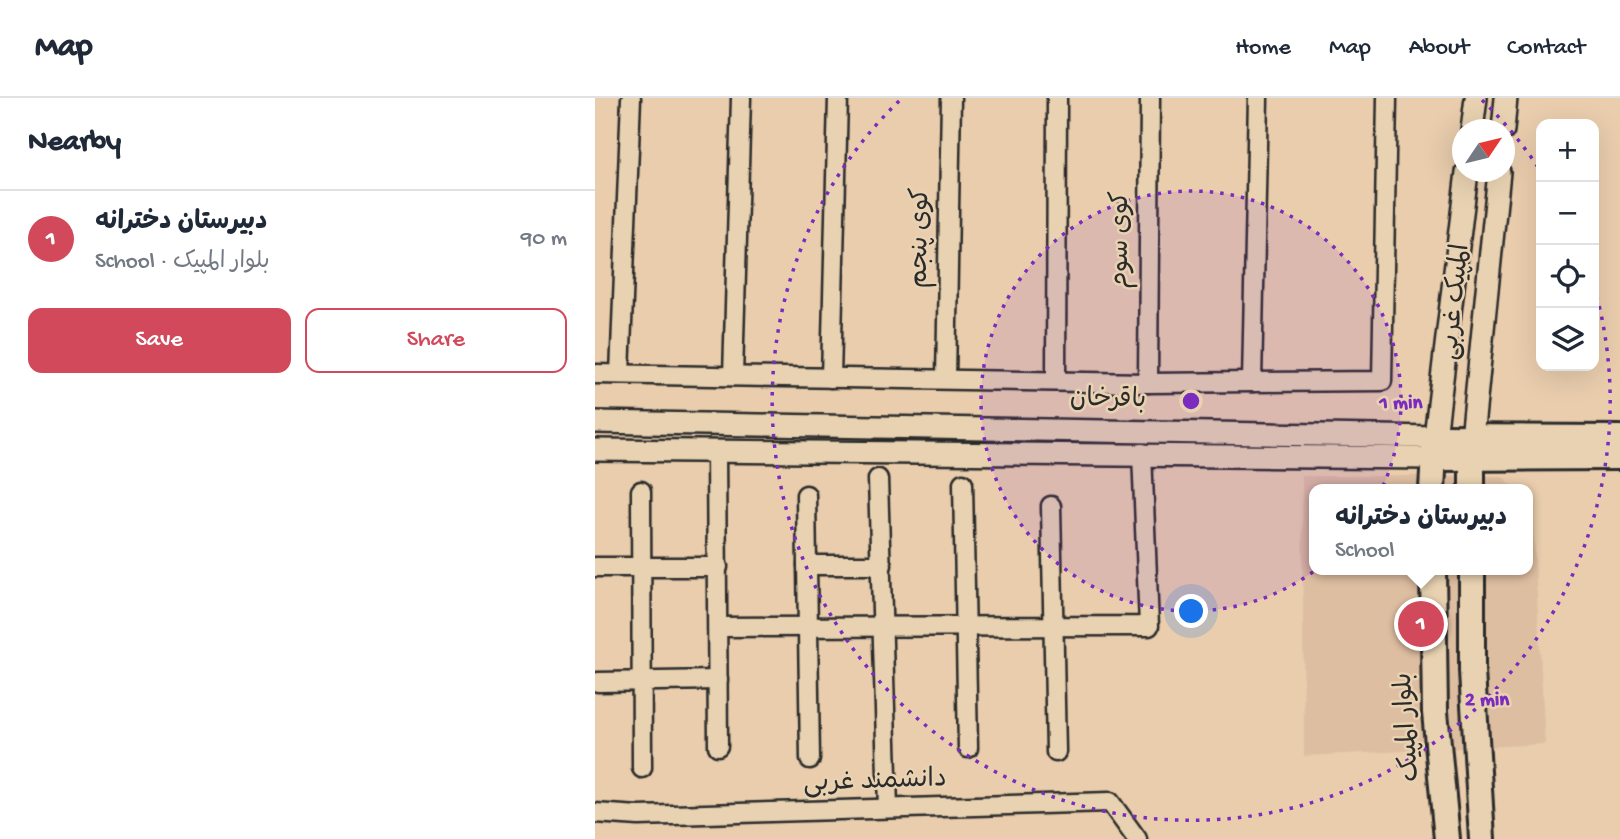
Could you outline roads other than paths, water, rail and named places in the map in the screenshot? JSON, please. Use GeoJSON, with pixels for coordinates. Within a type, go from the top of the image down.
{"type":"FeatureCollection","features":[{"type":"Feature","properties":{"kind":"main road","name":"باقرخان"},"geometry":{"type":"LineString","coordinates":[[1434,447],[1620,438]]}},
{"type":"Feature","properties":{"kind":"main road"},"geometry":{"type":"LineString","coordinates":[[1432,484],[1434,447]]}},
{"type":"Feature","properties":{"kind":"main road","name":"باقرخان"},"geometry":{"type":"LineString","coordinates":[[1472,447],[1620,457]]}},
{"type":"Feature","properties":{"kind":"main road"},"geometry":{"type":"LineString","coordinates":[[1472,447],[1472,484]]}},
{"type":"Feature","properties":{"kind":"main road","name":"بلوار المپیک"},"geometry":{"type":"LineString","coordinates":[[1433,575],[1434,712],[1447,839]]}},
{"type":"Feature","properties":{"kind":"main road"},"geometry":{"type":"LineString","coordinates":[[1472,575],[1472,671],[1482,839]]}},
{"type":"Feature","properties":{"kind":"street"},"geometry":{"type":"LineString","coordinates":[[620,374],[631,98]]}},
{"type":"Feature","properties":{"kind":"street"},"geometry":{"type":"LineString","coordinates":[[733,376],[741,98]]}},
{"type":"Feature","properties":{"kind":"street"},"geometry":{"type":"LineString","coordinates":[[831,378],[838,98]]}},
{"type":"Feature","properties":{"kind":"street","name":"کوی پنجم"},"geometry":{"type":"LineString","coordinates":[[946,379],[951,98]]}},
{"type":"Feature","properties":{"kind":"street"},"geometry":{"type":"LineString","coordinates":[[1056,381],[1057,98]]}},
{"type":"Feature","properties":{"kind":"street","name":"کوی سوم"},"geometry":{"type":"LineString","coordinates":[[1147,383],[1150,98]]}},
{"type":"Feature","properties":{"kind":"street"},"geometry":{"type":"LineString","coordinates":[[1252,382],[1258,98]]}},
{"type":"Feature","properties":{"kind":"street"},"geometry":{"type":"LineString","coordinates":[[595,374],[1147,383],[1382,382],[1387,98]]}},
{"type":"Feature","properties":{"kind":"street"},"geometry":{"type":"LineString","coordinates":[[1473,119],[1476,98]]}},
{"type":"Feature","properties":{"kind":"street"},"geometry":{"type":"LineString","coordinates":[[1504,119],[1506,98]]}},
{"type":"Feature","properties":{"kind":"street","name":"المپیک غربی"},"geometry":{"type":"LineString","coordinates":[[1434,447],[1466,182]]}},
{"type":"Feature","properties":{"kind":"street","name":"المپیک غربی"},"geometry":{"type":"LineString","coordinates":[[1472,447],[1498,182]]}},
{"type":"Feature","properties":{"kind":"street","name":"باقرخان"},"geometry":{"type":"LineString","coordinates":[[595,422],[1434,447]]}},
{"type":"Feature","properties":{"kind":"street","name":"باقرخان"},"geometry":{"type":"LineString","coordinates":[[595,450],[1142,453],[1434,447]]}},
{"type":"Feature","properties":{"kind":"street"},"geometry":{"type":"LineString","coordinates":[[716,451],[718,746]]}},
{"type":"Feature","properties":{"kind":"street"},"geometry":{"type":"LineString","coordinates":[[718,627],[1149,626],[1142,453]]}},
{"type":"Feature","properties":{"kind":"street"},"geometry":{"type":"LineString","coordinates":[[878,480],[888,808]]}},
{"type":"Feature","properties":{"kind":"street"},"geometry":{"type":"LineString","coordinates":[[963,483],[968,748]]}},
{"type":"Feature","properties":{"kind":"street"},"geometry":{"type":"LineString","coordinates":[[641,491],[642,768]]}},
{"type":"Feature","properties":{"kind":"street"},"geometry":{"type":"LineString","coordinates":[[806,495],[810,759]]}},
{"type":"Feature","properties":{"kind":"street"},"geometry":{"type":"LineString","coordinates":[[1051,506],[1056,752]]}},
{"type":"Feature","properties":{"kind":"street"},"geometry":{"type":"LineString","coordinates":[[807,565],[882,565]]}},
{"type":"Feature","properties":{"kind":"street"},"geometry":{"type":"LineString","coordinates":[[595,567],[718,567]]}},
{"type":"Feature","properties":{"kind":"street"},"geometry":{"type":"LineString","coordinates":[[598,682],[718,680]]}},
{"type":"Feature","properties":{"kind":"street","name":"دانشمند غربی"},"geometry":{"type":"LineString","coordinates":[[595,813],[639,816],[1110,802],[1137,839]]}},
{"type":"Feature","properties":{"kind":"place","name":"دبیرستان دخترانه"},"geometry":{"type":"Point","coordinates":[1421,624]}}]}
